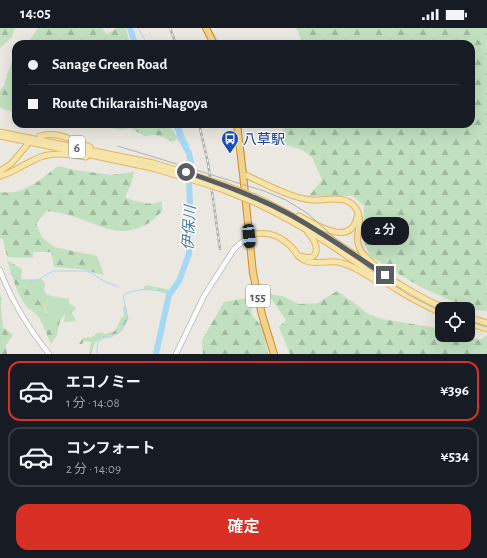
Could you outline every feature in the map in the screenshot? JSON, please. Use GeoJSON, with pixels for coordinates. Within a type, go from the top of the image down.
{"type":"FeatureCollection","features":[{"type":"Feature","properties":{"kind":"highway"},"geometry":{"type":"LineString","coordinates":[[206,28],[212,40]]}},
{"type":"Feature","properties":{"kind":"highway","name":"155"},"geometry":{"type":"LineString","coordinates":[[237,128],[253,273],[274,354]]}},
{"type":"Feature","properties":{"kind":"main road","name":"6"},"geometry":{"type":"LineString","coordinates":[[0,132],[103,153],[152,166],[257,200],[299,220],[386,284],[413,300]]}},
{"type":"Feature","properties":{"kind":"main road"},"geometry":{"type":"LineString","coordinates":[[40,136],[47,134],[59,134],[103,153]]}},
{"type":"Feature","properties":{"kind":"main road","name":"6"},"geometry":{"type":"LineString","coordinates":[[0,136],[130,164],[152,166]]}},
{"type":"Feature","properties":{"kind":"main road"},"geometry":{"type":"LineString","coordinates":[[0,171],[11,164],[27,145]]}},
{"type":"Feature","properties":{"kind":"main road"},"geometry":{"type":"LineString","coordinates":[[0,176],[17,170],[40,157],[56,154],[130,164]]}},
{"type":"Feature","properties":{"kind":"main road"},"geometry":{"type":"LineString","coordinates":[[243,174],[305,199],[345,200],[352,204],[357,210],[356,221],[352,228],[346,232],[338,233],[257,200]]}},
{"type":"Feature","properties":{"kind":"main road","name":"6"},"geometry":{"type":"LineString","coordinates":[[257,200],[415,293],[435,303]]}},
{"type":"Feature","properties":{"kind":"main road","name":"6"},"geometry":{"type":"LineString","coordinates":[[357,210],[359,221],[357,236],[358,244],[361,251],[375,265],[377,270]]}},
{"type":"Feature","properties":{"kind":"main road"},"geometry":{"type":"LineString","coordinates":[[294,250],[298,254],[307,258],[313,256],[317,251],[316,242],[304,228]]}},
{"type":"Feature","properties":{"kind":"main road","name":"6"},"geometry":{"type":"LineString","coordinates":[[249,236],[262,233],[273,235],[281,239],[294,250],[299,257],[309,262],[338,262],[347,265],[385,286],[435,310]]}},
{"type":"Feature","properties":{"kind":"main road"},"geometry":{"type":"LineString","coordinates":[[475,319],[487,322]]}},
{"type":"Feature","properties":{"kind":"main road"},"geometry":{"type":"LineString","coordinates":[[475,325],[487,329]]}},
{"type":"Feature","properties":{"kind":"street"},"geometry":{"type":"LineString","coordinates":[[176,354],[204,296],[234,250],[249,236]]}},
{"type":"Feature","properties":{"kind":"street"},"geometry":{"type":"LineString","coordinates":[[0,270],[18,308],[49,354]]}},
{"type":"Feature","properties":{"kind":"green space"},"geometry":{"type":"Polygon","coordinates":[[[0,28],[15,28],[12,37],[0,48],[0,28]]]}},
{"type":"Feature","properties":{"kind":"green space"},"geometry":{"type":"Polygon","coordinates":[[[38,28],[102,28],[107,34],[117,28],[126,28],[129,40],[30,40],[38,28]]]}},
{"type":"Feature","properties":{"kind":"green space"},"geometry":{"type":"Polygon","coordinates":[[[295,28],[487,28],[487,311],[475,310],[475,302],[454,302],[421,287],[370,256],[363,241],[364,206],[353,196],[309,196],[322,180],[312,157],[302,150],[282,144],[281,134],[284,128],[475,128],[475,40],[301,40],[298,31],[295,28]]]}},
{"type":"Feature","properties":{"kind":"green space"},"geometry":{"type":"Polygon","coordinates":[[[12,61],[12,112],[0,108],[0,91],[4,85],[12,61]]]}},
{"type":"Feature","properties":{"kind":"green space"},"geometry":{"type":"Polygon","coordinates":[[[111,128],[130,128],[123,130],[111,128]]]}},
{"type":"Feature","properties":{"kind":"green space"},"geometry":{"type":"Polygon","coordinates":[[[130,128],[171,128],[178,138],[173,142],[155,135],[145,136],[130,128]]]}},
{"type":"Feature","properties":{"kind":"green space"},"geometry":{"type":"Polygon","coordinates":[[[58,166],[111,175],[134,172],[125,198],[148,203],[157,203],[162,201],[162,211],[156,217],[148,223],[131,230],[124,231],[108,229],[69,215],[47,211],[36,223],[42,237],[54,247],[97,256],[104,275],[80,269],[54,267],[51,252],[33,252],[33,258],[7,257],[3,239],[0,238],[0,192],[8,193],[24,189],[38,181],[58,166]]]}},
{"type":"Feature","properties":{"kind":"green space"},"geometry":{"type":"Polygon","coordinates":[[[7,260],[22,269],[21,280],[28,280],[24,287],[33,291],[40,297],[46,314],[56,316],[65,315],[60,320],[57,335],[51,344],[39,318],[27,307],[20,296],[7,260]]]}},
{"type":"Feature","properties":{"kind":"green space"},"geometry":{"type":"Polygon","coordinates":[[[41,279],[45,283],[44,291],[47,295],[69,299],[69,303],[76,308],[72,313],[76,321],[64,322],[65,315],[56,316],[49,320],[44,304],[38,301],[37,295],[34,292],[24,287],[28,280],[41,279]]]}},
{"type":"Feature","properties":{"kind":"green space"},"geometry":{"type":"Polygon","coordinates":[[[146,285],[171,290],[169,294],[153,289],[143,289],[146,285]]]}},
{"type":"Feature","properties":{"kind":"green space"},"geometry":{"type":"Polygon","coordinates":[[[337,291],[368,314],[382,319],[435,328],[435,342],[475,342],[475,338],[480,340],[487,335],[487,354],[290,354],[279,327],[286,320],[268,294],[282,296],[299,304],[318,303],[337,291]]]}},
{"type":"Feature","properties":{"kind":"green space"},"geometry":{"type":"Polygon","coordinates":[[[0,296],[2,297],[1,307],[3,327],[13,335],[6,345],[7,354],[0,354],[0,296]]]}},
{"type":"Feature","properties":{"kind":"green space"},"geometry":{"type":"Polygon","coordinates":[[[251,297],[252,315],[263,328],[268,354],[203,354],[202,340],[224,302],[251,297]]]}},
{"type":"Feature","properties":{"kind":"green space"},"geometry":{"type":"Polygon","coordinates":[[[125,306],[128,319],[120,332],[95,342],[91,354],[89,354],[91,342],[84,341],[82,344],[79,344],[83,338],[93,337],[97,333],[101,332],[105,334],[115,331],[121,318],[124,316],[123,307],[125,306]]]}},
{"type":"Feature","properties":{"kind":"waterway","name":"伊保川"},"geometry":{"type":"LineString","coordinates":[[130,28],[134,40]]}},
{"type":"Feature","properties":{"kind":"waterway"},"geometry":{"type":"LineString","coordinates":[[138,28],[145,40]]}},
{"type":"Feature","properties":{"kind":"waterway"},"geometry":{"type":"LineString","coordinates":[[210,28],[218,40]]}},
{"type":"Feature","properties":{"kind":"waterway","name":"伊保川"},"geometry":{"type":"LineString","coordinates":[[156,354],[169,295],[179,281],[189,254],[189,178],[191,162],[189,153],[180,137],[177,128]]}},
{"type":"Feature","properties":{"kind":"waterway"},"geometry":{"type":"LineString","coordinates":[[181,128],[189,145]]}},
{"type":"Feature","properties":{"kind":"waterway"},"geometry":{"type":"LineString","coordinates":[[241,135],[245,156]]}},
{"type":"Feature","properties":{"kind":"waterway"},"geometry":{"type":"LineString","coordinates":[[11,274],[21,280],[38,280],[53,271],[86,271],[119,287]]}},
{"type":"Feature","properties":{"kind":"waterway"},"geometry":{"type":"LineString","coordinates":[[97,354],[97,347],[100,340],[119,333],[128,319],[123,295],[140,290],[171,293]]}},
{"type":"Feature","properties":{"kind":"tram line"},"geometry":{"type":"LineString","coordinates":[[118,146],[264,191],[286,200],[307,213],[372,271],[409,295],[435,308]]}},
{"type":"Feature","properties":{"kind":"tram line"},"geometry":{"type":"LineString","coordinates":[[475,323],[487,327]]}},
{"type":"Feature","properties":{"kind":"railway"},"geometry":{"type":"LineString","coordinates":[[170,28],[174,40]]}},
{"type":"Feature","properties":{"kind":"railway"},"geometry":{"type":"LineString","coordinates":[[200,128],[208,163],[220,249]]}},
{"type":"Feature","properties":{"kind":"place","name":"八草駅"},"geometry":{"type":"Point","coordinates":[230,154]}},
{"type":"Feature","properties":{"kind":"route"},"geometry":{"type":"LineString","coordinates":[[186,172],[222,184],[259,199],[287,213],[326,236],[385,275]]}}]}
